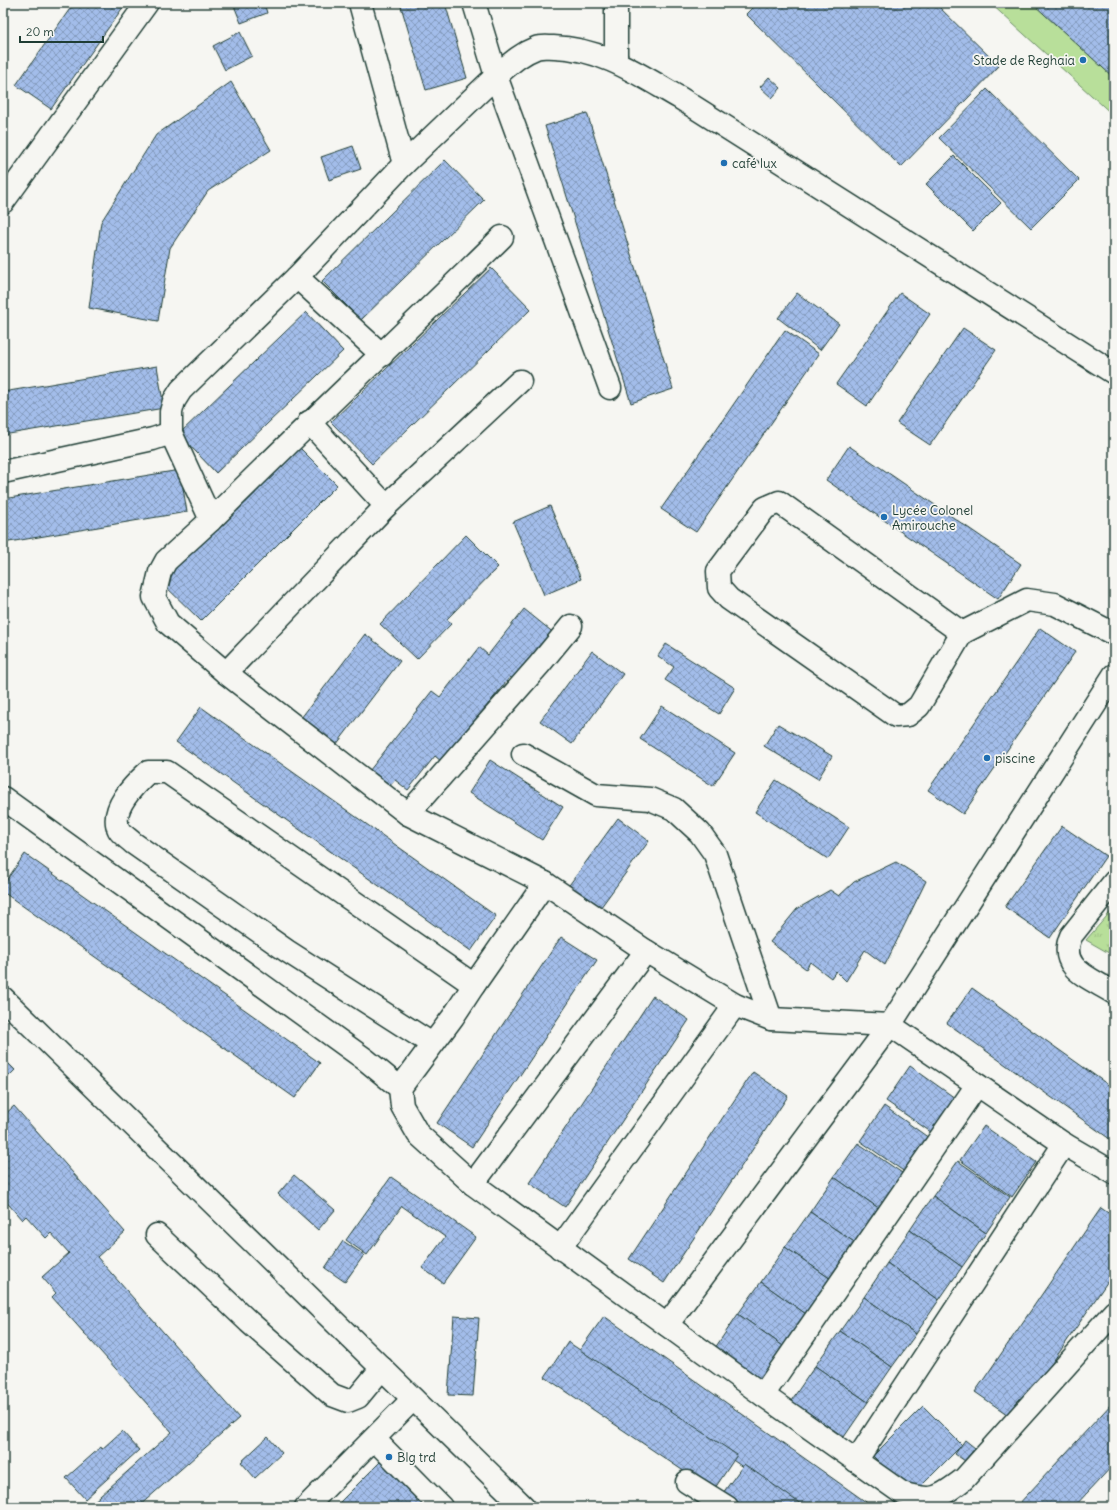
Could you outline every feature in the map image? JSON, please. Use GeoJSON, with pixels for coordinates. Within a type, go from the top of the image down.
{"type":"FeatureCollection","features":[{"type":"Feature","properties":{"kind":"street"},"geometry":{"type":"LineString","coordinates":[[3,202],[148,3]]}},
{"type":"Feature","properties":{"kind":"street"},"geometry":{"type":"LineString","coordinates":[[360,3],[404,164]]}},
{"type":"Feature","properties":{"kind":"street"},"geometry":{"type":"LineString","coordinates":[[474,3],[496,76],[610,388]]}},
{"type":"Feature","properties":{"kind":"street"},"geometry":{"type":"LineString","coordinates":[[616,3],[616,62]]}},
{"type":"Feature","properties":{"kind":"street"},"geometry":{"type":"LineString","coordinates":[[211,520],[171,433],[171,412],[174,401],[181,390],[298,278],[404,164],[496,76],[519,56],[538,47],[565,47],[586,51],[616,62],[680,98],[1114,373]]}},
{"type":"Feature","properties":{"kind":"street"},"geometry":{"type":"LineString","coordinates":[[502,237],[382,355],[309,422],[211,520],[166,562],[160,572],[154,597],[168,622],[226,673],[408,814],[545,883],[646,951],[735,1005],[770,1019],[890,1024],[1064,1144],[1114,1172]]}},
{"type":"Feature","properties":{"kind":"street"},"geometry":{"type":"LineString","coordinates":[[298,278],[382,355]]}},
{"type":"Feature","properties":{"kind":"street"},"geometry":{"type":"LineString","coordinates":[[226,673],[386,506],[520,381]]}},
{"type":"Feature","properties":{"kind":"street"},"geometry":{"type":"LineString","coordinates":[[309,422],[386,506]]}},
{"type":"Feature","properties":{"kind":"street"},"geometry":{"type":"LineString","coordinates":[[3,472],[153,439],[171,433]]}},
{"type":"Feature","properties":{"kind":"street"},"geometry":{"type":"LineString","coordinates":[[962,633],[779,502],[766,508],[718,571],[719,588],[729,599],[896,716],[908,714],[919,706],[962,633],[1027,600],[1055,604],[1114,634]]}},
{"type":"Feature","properties":{"kind":"street"},"geometry":{"type":"LineString","coordinates":[[408,814],[539,665],[571,626]]}},
{"type":"Feature","properties":{"kind":"street"},"geometry":{"type":"LineString","coordinates":[[667,1325],[890,1024],[1114,675]]}},
{"type":"Feature","properties":{"kind":"street"},"geometry":{"type":"LineString","coordinates":[[523,754],[596,796],[650,799],[674,809],[700,833],[715,854],[770,1019]]}},
{"type":"Feature","properties":{"kind":"street"},"geometry":{"type":"LineString","coordinates":[[432,1044],[287,951],[133,843],[119,830],[117,813],[133,786],[148,772],[167,772],[474,985]]}},
{"type":"Feature","properties":{"kind":"street"},"geometry":{"type":"LineString","coordinates":[[3,798],[366,1060],[400,1088]]}},
{"type":"Feature","properties":{"kind":"street"},"geometry":{"type":"LineString","coordinates":[[1114,882],[1071,936],[1067,946],[1067,955],[1071,963],[1078,970],[1114,993]]}},
{"type":"Feature","properties":{"kind":"street"},"geometry":{"type":"LineString","coordinates":[[545,883],[474,985],[453,1018],[400,1088],[402,1106],[418,1134],[473,1184],[763,1395],[916,1502],[933,1499],[964,1479],[1113,1316]]}},
{"type":"Feature","properties":{"kind":"street"},"geometry":{"type":"LineString","coordinates":[[473,1184],[646,951]]}},
{"type":"Feature","properties":{"kind":"street"},"geometry":{"type":"LineString","coordinates":[[3,998],[524,1507]]}},
{"type":"Feature","properties":{"kind":"street"},"geometry":{"type":"LineString","coordinates":[[560,1248],[735,1005]]}},
{"type":"Feature","properties":{"kind":"street"},"geometry":{"type":"LineString","coordinates":[[763,1395],[977,1085]]}},
{"type":"Feature","properties":{"kind":"street"},"geometry":{"type":"LineString","coordinates":[[856,1461],[1064,1144]]}},
{"type":"Feature","properties":{"kind":"street"},"geometry":{"type":"LineString","coordinates":[[157,1234],[250,1322],[332,1395],[348,1401],[358,1397],[382,1368]]}},
{"type":"Feature","properties":{"kind":"street"},"geometry":{"type":"LineString","coordinates":[[306,1507],[413,1399]]}},
{"type":"Feature","properties":{"kind":"street"},"geometry":{"type":"LineString","coordinates":[[374,1439],[441,1507]]}},
{"type":"Feature","properties":{"kind":"street"},"geometry":{"type":"LineString","coordinates":[[687,1482],[727,1507]]}},
{"type":"Feature","properties":{"kind":"green space","name":"Stade de Reghaia"},"geometry":{"type":"Polygon","coordinates":[[[990,3],[1114,3],[1114,116],[990,3]]]}},
{"type":"Feature","properties":{"kind":"green space"},"geometry":{"type":"Polygon","coordinates":[[[1114,908],[1114,956],[1086,940],[1114,908]]]}},
{"type":"Feature","properties":{"kind":"building"},"geometry":{"type":"Polygon","coordinates":[[[74,3],[126,3],[51,109],[16,85],[74,3]]]}},
{"type":"Feature","properties":{"kind":"building"},"geometry":{"type":"Polygon","coordinates":[[[233,3],[264,3],[267,13],[241,23],[233,3]]]}},
{"type":"Feature","properties":{"kind":"building"},"geometry":{"type":"Polygon","coordinates":[[[400,3],[445,3],[467,78],[426,90],[400,3]]]}},
{"type":"Feature","properties":{"kind":"building"},"geometry":{"type":"Polygon","coordinates":[[[757,3],[935,3],[999,66],[901,167],[746,14],[757,3]]]}},
{"type":"Feature","properties":{"kind":"building"},"geometry":{"type":"Polygon","coordinates":[[[1032,3],[1114,3],[1114,78],[1032,3]]]}},
{"type":"Feature","properties":{"kind":"building"},"geometry":{"type":"Polygon","coordinates":[[[240,32],[252,56],[225,70],[213,46],[240,32]]]}},
{"type":"Feature","properties":{"kind":"building"},"geometry":{"type":"Polygon","coordinates":[[[769,77],[781,88],[772,98],[760,87],[769,77]]]}},
{"type":"Feature","properties":{"kind":"building"},"geometry":{"type":"Polygon","coordinates":[[[231,82],[271,150],[208,191],[170,248],[158,321],[89,308],[101,222],[156,135],[231,82]]]}},
{"type":"Feature","properties":{"kind":"building"},"geometry":{"type":"Polygon","coordinates":[[[987,89],[1079,180],[1031,228],[939,138],[987,89]]]}},
{"type":"Feature","properties":{"kind":"building"},"geometry":{"type":"Polygon","coordinates":[[[587,113],[673,389],[631,403],[545,126],[587,113]]]}},
{"type":"Feature","properties":{"kind":"building"},"geometry":{"type":"Polygon","coordinates":[[[353,146],[361,169],[329,180],[321,157],[353,146]]]}},
{"type":"Feature","properties":{"kind":"building"},"geometry":{"type":"Polygon","coordinates":[[[954,156],[1001,203],[973,231],[926,184],[954,156]]]}},
{"type":"Feature","properties":{"kind":"building"},"geometry":{"type":"Polygon","coordinates":[[[445,160],[484,200],[361,320],[322,281],[445,160]]]}},
{"type":"Feature","properties":{"kind":"building"},"geometry":{"type":"Polygon","coordinates":[[[491,268],[531,309],[372,464],[331,422],[491,268]]]}},
{"type":"Feature","properties":{"kind":"building"},"geometry":{"type":"Polygon","coordinates":[[[797,293],[839,324],[820,350],[778,318],[797,293]]]}},
{"type":"Feature","properties":{"kind":"building"},"geometry":{"type":"Polygon","coordinates":[[[900,293],[930,314],[867,406],[836,384],[900,293]]]}},
{"type":"Feature","properties":{"kind":"building"},"geometry":{"type":"Polygon","coordinates":[[[306,312],[343,351],[216,473],[179,434],[306,312]]]}},
{"type":"Feature","properties":{"kind":"building"},"geometry":{"type":"Polygon","coordinates":[[[963,328],[996,350],[930,445],[897,423],[963,328]]]}},
{"type":"Feature","properties":{"kind":"building"},"geometry":{"type":"Polygon","coordinates":[[[785,330],[819,354],[696,532],[661,509],[785,330]]]}},
{"type":"Feature","properties":{"kind":"building"},"geometry":{"type":"Polygon","coordinates":[[[157,366],[164,408],[3,435],[3,392],[157,366]]]}},
{"type":"Feature","properties":{"kind":"building"},"geometry":{"type":"Polygon","coordinates":[[[295,443],[337,485],[201,621],[159,580],[295,443]]]}},
{"type":"Feature","properties":{"kind":"building"},"geometry":{"type":"Polygon","coordinates":[[[849,446],[1021,564],[998,599],[826,480],[849,446]]]}},
{"type":"Feature","properties":{"kind":"building"},"geometry":{"type":"Polygon","coordinates":[[[180,470],[187,512],[3,543],[3,499],[180,470]]]}},
{"type":"Feature","properties":{"kind":"building"},"geometry":{"type":"Polygon","coordinates":[[[550,506],[581,579],[544,595],[513,522],[550,506]]]}},
{"type":"Feature","properties":{"kind":"building"},"geometry":{"type":"Polygon","coordinates":[[[466,535],[498,567],[447,619],[451,624],[417,659],[380,624],[466,535]]]}},
{"type":"Feature","properties":{"kind":"building"},"geometry":{"type":"Polygon","coordinates":[[[524,609],[555,634],[517,682],[510,677],[442,762],[435,756],[408,790],[395,780],[386,790],[366,775],[432,691],[440,697],[479,647],[488,655],[524,609]]]}},
{"type":"Feature","properties":{"kind":"building"},"geometry":{"type":"Polygon","coordinates":[[[1040,628],[1075,652],[963,814],[928,790],[1040,628]]]}},
{"type":"Feature","properties":{"kind":"building"},"geometry":{"type":"Polygon","coordinates":[[[365,634],[400,661],[333,749],[298,722],[365,634]]]}},
{"type":"Feature","properties":{"kind":"building"},"geometry":{"type":"Polygon","coordinates":[[[666,644],[735,688],[719,714],[665,680],[674,667],[658,656],[666,644]]]}},
{"type":"Feature","properties":{"kind":"building"},"geometry":{"type":"Polygon","coordinates":[[[592,651],[623,674],[572,744],[540,721],[592,651]]]}},
{"type":"Feature","properties":{"kind":"building"},"geometry":{"type":"Polygon","coordinates":[[[662,706],[735,753],[713,786],[640,739],[662,706]]]}},
{"type":"Feature","properties":{"kind":"building"},"geometry":{"type":"Polygon","coordinates":[[[201,707],[496,916],[471,951],[176,742],[201,707]]]}},
{"type":"Feature","properties":{"kind":"building"},"geometry":{"type":"Polygon","coordinates":[[[778,724],[832,756],[818,779],[764,746],[778,724]]]}},
{"type":"Feature","properties":{"kind":"building"},"geometry":{"type":"Polygon","coordinates":[[[490,760],[563,807],[542,840],[469,793],[490,760]]]}},
{"type":"Feature","properties":{"kind":"building"},"geometry":{"type":"Polygon","coordinates":[[[776,780],[849,827],[828,859],[755,812],[776,780]]]}},
{"type":"Feature","properties":{"kind":"building"},"geometry":{"type":"Polygon","coordinates":[[[618,818],[649,841],[598,911],[567,888],[618,818]]]}},
{"type":"Feature","properties":{"kind":"building"},"geometry":{"type":"Polygon","coordinates":[[[1062,826],[1106,856],[1050,938],[1005,907],[1062,826]]]}},
{"type":"Feature","properties":{"kind":"building"},"geometry":{"type":"Polygon","coordinates":[[[25,854],[320,1063],[295,1098],[3,892],[3,885],[25,854]]]}},
{"type":"Feature","properties":{"kind":"building"},"geometry":{"type":"Polygon","coordinates":[[[896,862],[926,881],[885,965],[865,950],[846,981],[836,971],[831,978],[810,962],[806,969],[770,942],[797,909],[830,890],[839,896],[854,882],[896,862]]]}},
{"type":"Feature","properties":{"kind":"building"},"geometry":{"type":"Polygon","coordinates":[[[561,937],[597,960],[472,1147],[437,1123],[561,937]]]}},
{"type":"Feature","properties":{"kind":"building"},"geometry":{"type":"Polygon","coordinates":[[[972,988],[1114,1089],[1114,1142],[947,1023],[972,988]]]}},
{"type":"Feature","properties":{"kind":"building"},"geometry":{"type":"Polygon","coordinates":[[[653,996],[689,1020],[565,1207],[529,1183],[653,996]]]}},
{"type":"Feature","properties":{"kind":"building"},"geometry":{"type":"Polygon","coordinates":[[[3,1058],[15,1070],[3,1082],[3,1058]]]}},
{"type":"Feature","properties":{"kind":"building"},"geometry":{"type":"Polygon","coordinates":[[[910,1066],[962,1103],[938,1137],[886,1101],[910,1066]]]}},
{"type":"Feature","properties":{"kind":"building"},"geometry":{"type":"Polygon","coordinates":[[[753,1072],[788,1096],[664,1283],[629,1259],[753,1072]]]}},
{"type":"Feature","properties":{"kind":"building"},"geometry":{"type":"Polygon","coordinates":[[[14,1106],[125,1232],[97,1257],[239,1418],[138,1507],[94,1507],[91,1504],[172,1432],[52,1297],[56,1293],[42,1277],[69,1253],[51,1233],[46,1238],[26,1216],[22,1220],[3,1198],[3,1116],[14,1106]]]}},
{"type":"Feature","properties":{"kind":"building"},"geometry":{"type":"Polygon","coordinates":[[[884,1106],[936,1143],[912,1177],[860,1141],[884,1106]]]}},
{"type":"Feature","properties":{"kind":"building"},"geometry":{"type":"Polygon","coordinates":[[[984,1126],[1036,1162],[1012,1197],[960,1160],[984,1126]]]}},
{"type":"Feature","properties":{"kind":"building"},"geometry":{"type":"Polygon","coordinates":[[[858,1143],[911,1179],[887,1214],[834,1177],[858,1143]]]}},
{"type":"Feature","properties":{"kind":"building"},"geometry":{"type":"Polygon","coordinates":[[[958,1161],[1010,1197],[986,1233],[933,1196],[958,1161]]]}},
{"type":"Feature","properties":{"kind":"building"},"geometry":{"type":"Polygon","coordinates":[[[294,1175],[335,1210],[318,1230],[278,1194],[294,1175]]]}},
{"type":"Feature","properties":{"kind":"building"},"geometry":{"type":"Polygon","coordinates":[[[391,1177],[476,1237],[443,1283],[422,1268],[445,1237],[402,1206],[367,1255],[346,1240],[391,1177]]]}},
{"type":"Feature","properties":{"kind":"building"},"geometry":{"type":"Polygon","coordinates":[[[834,1177],[887,1214],[863,1248],[810,1212],[834,1177]]]}},
{"type":"Feature","properties":{"kind":"building"},"geometry":{"type":"Polygon","coordinates":[[[933,1196],[986,1233],[962,1267],[910,1230],[933,1196]]]}},
{"type":"Feature","properties":{"kind":"building"},"geometry":{"type":"Polygon","coordinates":[[[1101,1208],[1114,1217],[1114,1272],[1014,1419],[975,1392],[1101,1208]]]}},
{"type":"Feature","properties":{"kind":"building"},"geometry":{"type":"Polygon","coordinates":[[[810,1212],[863,1248],[838,1284],[785,1247],[810,1212]]]}},
{"type":"Feature","properties":{"kind":"building"},"geometry":{"type":"Polygon","coordinates":[[[910,1230],[962,1267],[939,1300],[887,1263],[910,1230]]]}},
{"type":"Feature","properties":{"kind":"building"},"geometry":{"type":"Polygon","coordinates":[[[343,1241],[364,1255],[345,1282],[325,1268],[343,1241]]]}},
{"type":"Feature","properties":{"kind":"building"},"geometry":{"type":"Polygon","coordinates":[[[785,1247],[838,1284],[813,1319],[761,1282],[785,1247]]]}},
{"type":"Feature","properties":{"kind":"building"},"geometry":{"type":"Polygon","coordinates":[[[887,1263],[939,1300],[916,1334],[864,1297],[887,1263]]]}},
{"type":"Feature","properties":{"kind":"building"},"geometry":{"type":"Polygon","coordinates":[[[761,1282],[813,1319],[790,1351],[738,1314],[761,1282]]]}},
{"type":"Feature","properties":{"kind":"building"},"geometry":{"type":"Polygon","coordinates":[[[864,1297],[916,1334],[892,1367],[840,1331],[864,1297]]]}},
{"type":"Feature","properties":{"kind":"building"},"geometry":{"type":"Polygon","coordinates":[[[738,1314],[790,1351],[767,1385],[715,1348],[738,1314]]]}},
{"type":"Feature","properties":{"kind":"building"},"geometry":{"type":"Polygon","coordinates":[[[454,1316],[479,1318],[473,1396],[448,1395],[454,1316]]]}},
{"type":"Feature","properties":{"kind":"building"},"geometry":{"type":"Polygon","coordinates":[[[604,1316],[873,1507],[799,1507],[579,1351],[604,1316]]]}},
{"type":"Feature","properties":{"kind":"building"},"geometry":{"type":"Polygon","coordinates":[[[840,1331],[892,1367],[868,1402],[815,1366],[840,1331]]]}},
{"type":"Feature","properties":{"kind":"building"},"geometry":{"type":"Polygon","coordinates":[[[568,1342],[737,1455],[713,1491],[545,1377],[568,1342]]]}},
{"type":"Feature","properties":{"kind":"building"},"geometry":{"type":"Polygon","coordinates":[[[815,1366],[868,1402],[844,1437],[791,1401],[815,1366]]]}},
{"type":"Feature","properties":{"kind":"building"},"geometry":{"type":"Polygon","coordinates":[[[1114,1401],[1114,1464],[1074,1507],[1016,1507],[1114,1401]]]}},
{"type":"Feature","properties":{"kind":"building"},"geometry":{"type":"Polygon","coordinates":[[[923,1406],[962,1445],[912,1495],[873,1456],[923,1406]]]}},
{"type":"Feature","properties":{"kind":"building"},"geometry":{"type":"Polygon","coordinates":[[[122,1431],[139,1450],[85,1499],[66,1478],[101,1447],[102,1449],[122,1431]]]}},
{"type":"Feature","properties":{"kind":"building"},"geometry":{"type":"Polygon","coordinates":[[[268,1437],[282,1453],[255,1478],[241,1462],[268,1437]]]}},
{"type":"Feature","properties":{"kind":"building"},"geometry":{"type":"Polygon","coordinates":[[[965,1440],[975,1448],[965,1461],[955,1454],[965,1440]]]}},
{"type":"Feature","properties":{"kind":"building"},"geometry":{"type":"Polygon","coordinates":[[[384,1458],[434,1507],[335,1507],[384,1458]]]}},
{"type":"Feature","properties":{"kind":"building"},"geometry":{"type":"Polygon","coordinates":[[[744,1464],[805,1507],[734,1507],[720,1497],[744,1464]]]}},
{"type":"Feature","properties":{"kind":"place","name":"Stade de Reghaia"},"geometry":{"type":"Point","coordinates":[1083,60]}},
{"type":"Feature","properties":{"kind":"place","name":"café lux"},"geometry":{"type":"Point","coordinates":[724,163]}},
{"type":"Feature","properties":{"kind":"place","name":"Lycée Colonel Amirouche"},"geometry":{"type":"Point","coordinates":[884,517]}},
{"type":"Feature","properties":{"kind":"place","name":"piscine"},"geometry":{"type":"Point","coordinates":[987,758]}},
{"type":"Feature","properties":{"kind":"place","name":"Blg trd"},"geometry":{"type":"Point","coordinates":[389,1457]}}]}
